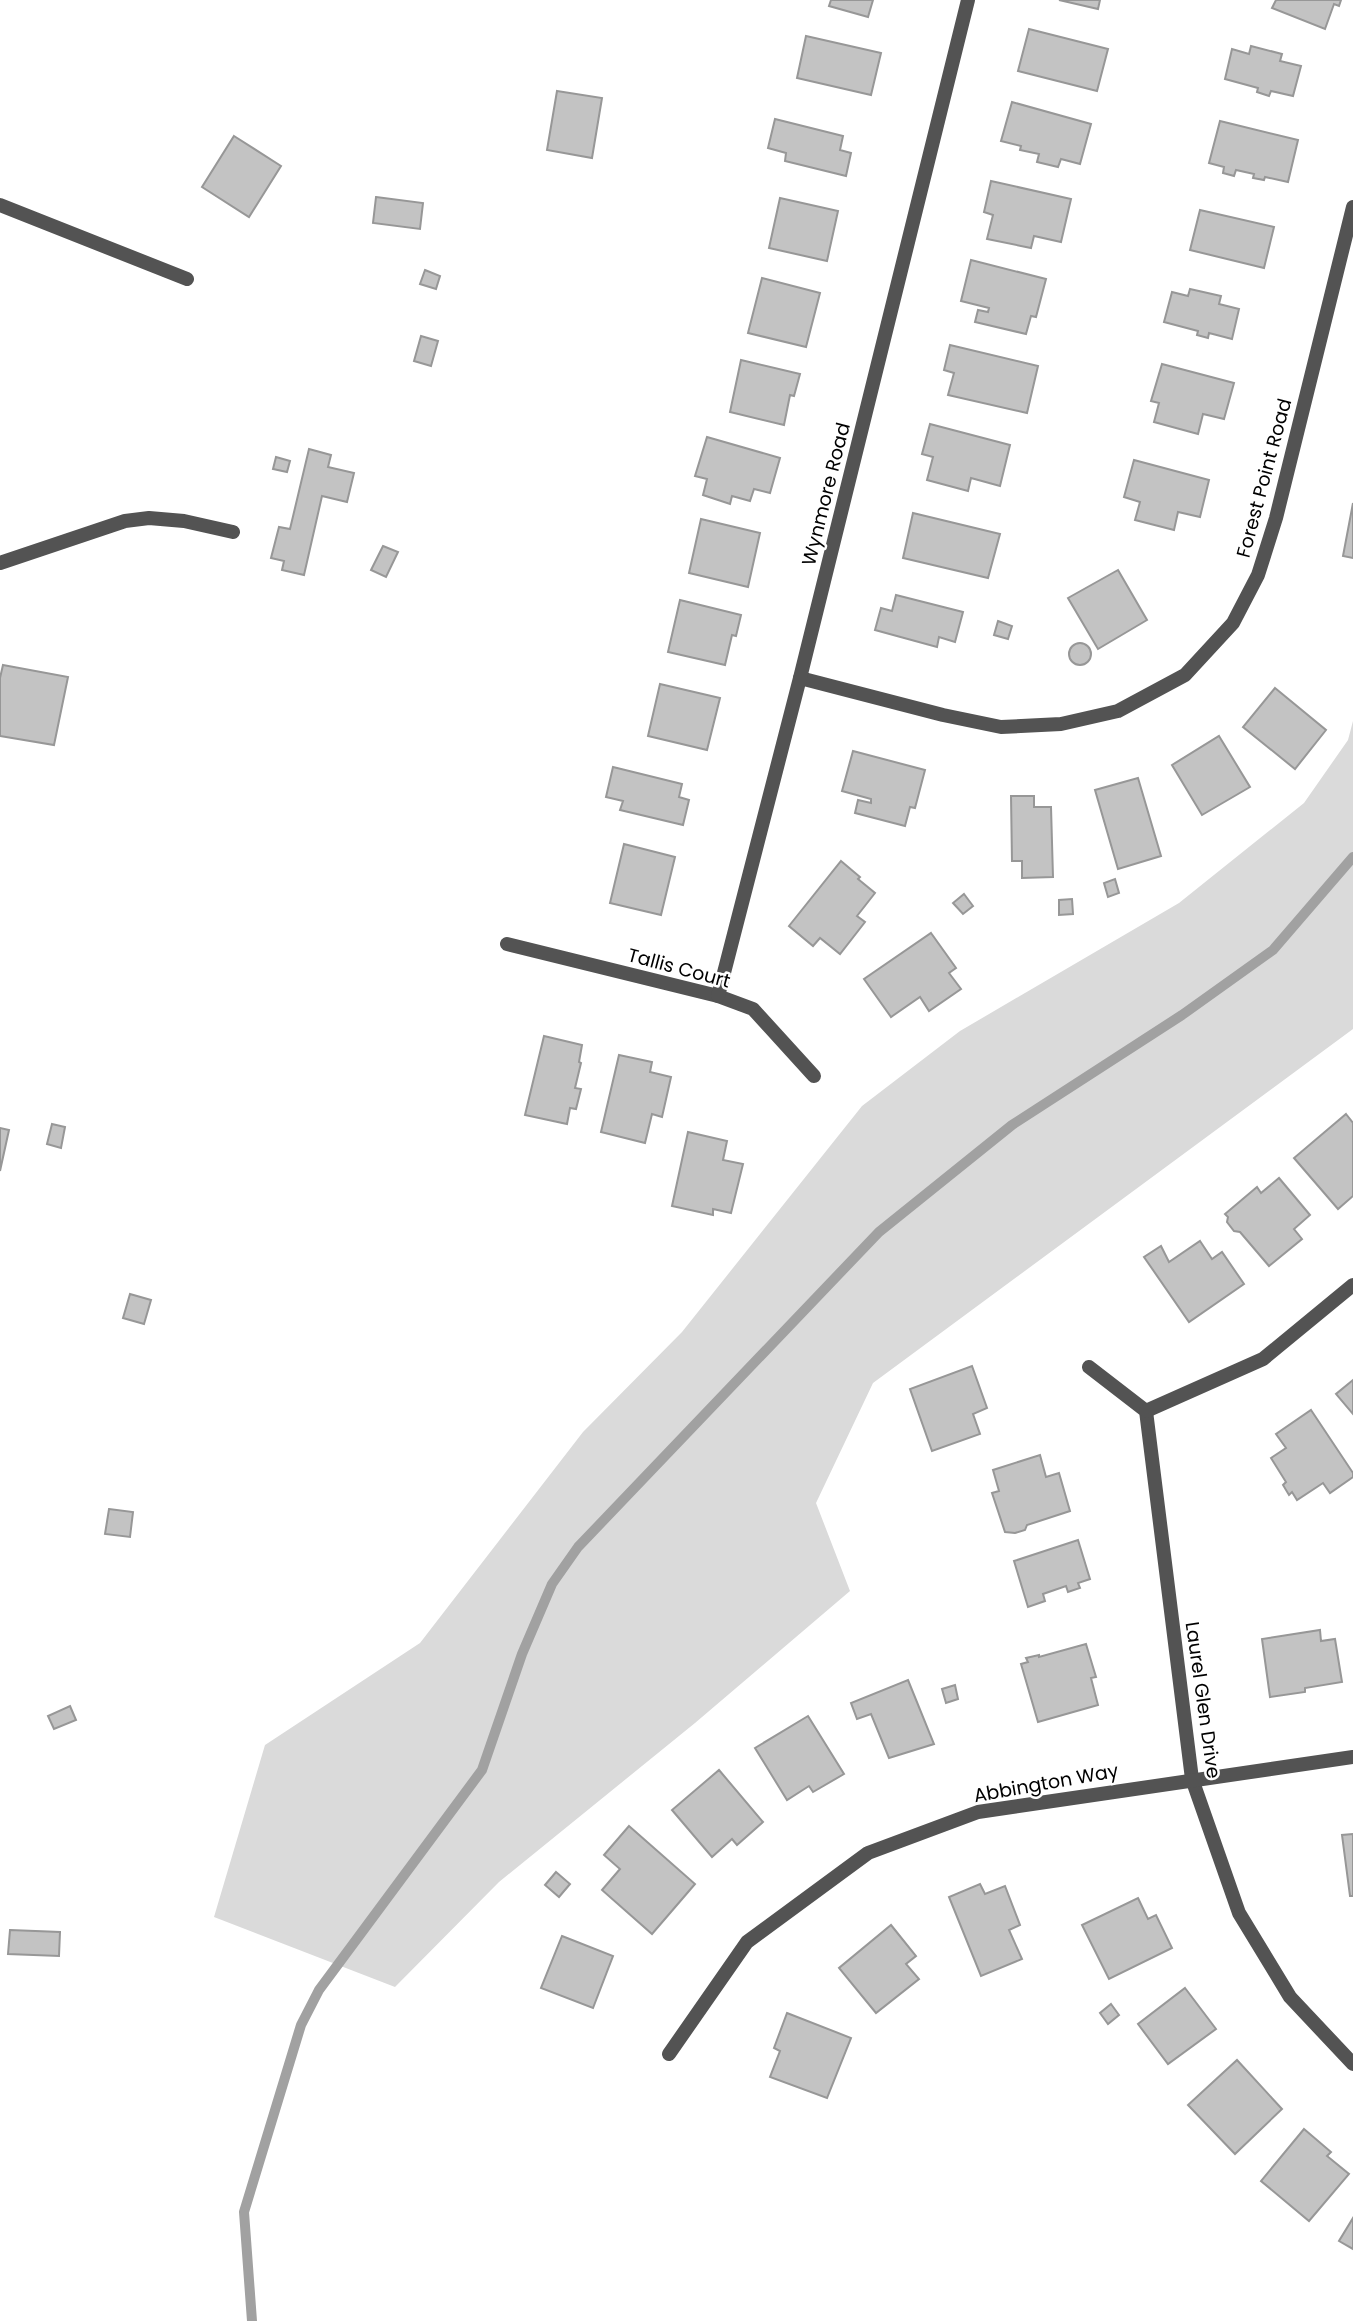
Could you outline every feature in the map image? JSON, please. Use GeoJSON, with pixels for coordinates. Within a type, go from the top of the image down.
{"type":"FeatureCollection","features":[{"type":"Feature","properties":{"kind":"street","name":"Wynmore Road"},"geometry":{"type":"LineString","coordinates":[[718,996],[800,678],[968,0]]}},
{"type":"Feature","properties":{"kind":"street"},"geometry":{"type":"LineString","coordinates":[[0,205],[187,279]]}},
{"type":"Feature","properties":{"kind":"street","name":"Forest Point Road"},"geometry":{"type":"LineString","coordinates":[[800,678],[1001,727],[1061,724],[1118,710],[1185,675],[1233,623],[1258,575],[1276,518],[1353,208]]}},
{"type":"Feature","properties":{"kind":"street"},"geometry":{"type":"LineString","coordinates":[[0,563],[125,521],[149,518],[184,521],[233,532]]}},
{"type":"Feature","properties":{"kind":"street","name":"Tallis Court"},"geometry":{"type":"LineString","coordinates":[[507,944],[718,996],[753,1009],[814,1076]]}},
{"type":"Feature","properties":{"kind":"street"},"geometry":{"type":"LineString","coordinates":[[1089,1367],[1146,1411],[1262,1359],[1353,1285]]}},
{"type":"Feature","properties":{"kind":"street","name":"Laurel Glen Drive"},"geometry":{"type":"LineString","coordinates":[[1146,1411],[1192,1779],[1239,1913],[1290,1997],[1353,2064]]}},
{"type":"Feature","properties":{"kind":"street","name":"Abbington Way"},"geometry":{"type":"LineString","coordinates":[[669,2054],[747,1942],[868,1853],[978,1812],[1353,1757]]}},
{"type":"Feature","properties":{"kind":"shaded area"},"geometry":{"type":"Polygon","coordinates":[[[1353,721],[1353,1029],[873,1383],[816,1503],[850,1591],[695,1723],[499,1882],[395,1987],[214,1917],[265,1745],[420,1643],[583,1432],[682,1332],[862,1106],[960,1031],[1179,903],[1304,803],[1348,740],[1353,721]]]}},
{"type":"Feature","properties":{"kind":"building"},"geometry":{"type":"Polygon","coordinates":[[[831,0],[873,0],[868,17],[829,6],[831,0]]]}},
{"type":"Feature","properties":{"kind":"building"},"geometry":{"type":"Polygon","coordinates":[[[1059,0],[1100,0],[1098,9],[1059,0]]]}},
{"type":"Feature","properties":{"kind":"building"},"geometry":{"type":"Polygon","coordinates":[[[1276,0],[1341,0],[1339,6],[1334,4],[1325,29],[1272,8],[1276,0]]]}},
{"type":"Feature","properties":{"kind":"building"},"geometry":{"type":"Polygon","coordinates":[[[1029,29],[1108,49],[1097,91],[1018,71],[1029,29]]]}},
{"type":"Feature","properties":{"kind":"building"},"geometry":{"type":"Polygon","coordinates":[[[806,36],[881,53],[871,95],[797,78],[806,36]]]}},
{"type":"Feature","properties":{"kind":"building"},"geometry":{"type":"Polygon","coordinates":[[[1251,46],[1282,54],[1280,61],[1301,66],[1293,96],[1271,91],[1269,96],[1257,92],[1258,88],[1225,79],[1232,49],[1249,54],[1251,46]]]}},
{"type":"Feature","properties":{"kind":"building"},"geometry":{"type":"Polygon","coordinates":[[[557,91],[602,98],[592,158],[547,150],[557,91]]]}},
{"type":"Feature","properties":{"kind":"building"},"geometry":{"type":"Polygon","coordinates":[[[1012,102],[1091,124],[1080,164],[1061,159],[1058,167],[1037,162],[1039,154],[1020,150],[1021,146],[1001,141],[1012,102]]]}},
{"type":"Feature","properties":{"kind":"building"},"geometry":{"type":"Polygon","coordinates":[[[775,119],[843,136],[840,150],[851,153],[846,176],[785,161],[786,153],[768,148],[775,119]]]}},
{"type":"Feature","properties":{"kind":"building"},"geometry":{"type":"Polygon","coordinates":[[[1220,121],[1298,140],[1288,182],[1265,177],[1264,180],[1253,178],[1254,174],[1236,170],[1234,176],[1223,173],[1224,167],[1209,163],[1220,121]]]}},
{"type":"Feature","properties":{"kind":"building"},"geometry":{"type":"Polygon","coordinates":[[[234,136],[281,166],[249,217],[202,187],[234,136]]]}},
{"type":"Feature","properties":{"kind":"building"},"geometry":{"type":"Polygon","coordinates":[[[991,181],[1071,199],[1061,242],[1034,236],[1031,248],[987,239],[993,215],[984,212],[991,181]]]}},
{"type":"Feature","properties":{"kind":"building"},"geometry":{"type":"Polygon","coordinates":[[[376,197],[423,203],[420,229],[373,223],[376,197]]]}},
{"type":"Feature","properties":{"kind":"building"},"geometry":{"type":"Polygon","coordinates":[[[780,198],[838,211],[827,261],[769,248],[780,198]]]}},
{"type":"Feature","properties":{"kind":"building"},"geometry":{"type":"Polygon","coordinates":[[[1200,210],[1274,227],[1264,268],[1190,250],[1200,210]]]}},
{"type":"Feature","properties":{"kind":"building"},"geometry":{"type":"Polygon","coordinates":[[[971,260],[1046,279],[1036,317],[1031,316],[1026,334],[975,322],[978,310],[988,312],[989,308],[961,301],[971,260]]]}},
{"type":"Feature","properties":{"kind":"building"},"geometry":{"type":"Polygon","coordinates":[[[425,270],[440,276],[436,289],[420,284],[425,270]]]}},
{"type":"Feature","properties":{"kind":"building"},"geometry":{"type":"Polygon","coordinates":[[[762,278],[820,293],[806,347],[748,333],[762,278]]]}},
{"type":"Feature","properties":{"kind":"building"},"geometry":{"type":"Polygon","coordinates":[[[1190,289],[1221,296],[1219,304],[1239,309],[1232,339],[1209,333],[1208,338],[1197,335],[1198,331],[1164,322],[1172,292],[1188,296],[1190,289]]]}},
{"type":"Feature","properties":{"kind":"building"},"geometry":{"type":"Polygon","coordinates":[[[421,336],[438,341],[431,366],[414,361],[421,336]]]}},
{"type":"Feature","properties":{"kind":"building"},"geometry":{"type":"Polygon","coordinates":[[[950,345],[1038,366],[1027,413],[948,395],[954,373],[944,370],[950,345]]]}},
{"type":"Feature","properties":{"kind":"building"},"geometry":{"type":"Polygon","coordinates":[[[741,360],[800,374],[794,396],[790,395],[784,425],[730,412],[741,360]]]}},
{"type":"Feature","properties":{"kind":"building"},"geometry":{"type":"Polygon","coordinates":[[[1162,364],[1234,383],[1224,419],[1203,414],[1198,434],[1154,422],[1159,403],[1151,401],[1162,364]]]}},
{"type":"Feature","properties":{"kind":"building"},"geometry":{"type":"Polygon","coordinates":[[[930,424],[1010,445],[1000,486],[971,478],[968,491],[927,480],[933,457],[922,454],[930,424]]]}},
{"type":"Feature","properties":{"kind":"building"},"geometry":{"type":"Polygon","coordinates":[[[707,437],[780,458],[770,493],[754,489],[750,501],[732,496],[730,504],[703,495],[707,479],[695,476],[707,437]]]}},
{"type":"Feature","properties":{"kind":"building"},"geometry":{"type":"Polygon","coordinates":[[[309,449],[331,455],[328,467],[354,473],[347,502],[322,496],[304,575],[282,570],[284,561],[271,558],[279,527],[290,529],[309,449]]]}},
{"type":"Feature","properties":{"kind":"building"},"geometry":{"type":"Polygon","coordinates":[[[276,457],[290,461],[287,472],[273,469],[276,457]]]}},
{"type":"Feature","properties":{"kind":"building"},"geometry":{"type":"Polygon","coordinates":[[[1134,460],[1209,480],[1200,517],[1178,512],[1174,530],[1135,520],[1140,502],[1124,497],[1134,460]]]}},
{"type":"Feature","properties":{"kind":"building"},"geometry":{"type":"Polygon","coordinates":[[[1353,503],[1353,558],[1343,556],[1353,503]]]}},
{"type":"Feature","properties":{"kind":"building"},"geometry":{"type":"Polygon","coordinates":[[[913,513],[1000,534],[988,578],[903,558],[913,513]]]}},
{"type":"Feature","properties":{"kind":"building"},"geometry":{"type":"Polygon","coordinates":[[[701,519],[760,533],[748,587],[689,573],[701,519]]]}},
{"type":"Feature","properties":{"kind":"building"},"geometry":{"type":"Polygon","coordinates":[[[383,546],[398,552],[386,577],[371,570],[383,546]]]}},
{"type":"Feature","properties":{"kind":"building"},"geometry":{"type":"Polygon","coordinates":[[[1118,570],[1147,620],[1098,649],[1068,598],[1118,570]]]}},
{"type":"Feature","properties":{"kind":"building"},"geometry":{"type":"Polygon","coordinates":[[[896,595],[963,612],[955,642],[939,637],[937,647],[875,630],[881,608],[892,611],[896,595]]]}},
{"type":"Feature","properties":{"kind":"building"},"geometry":{"type":"Polygon","coordinates":[[[680,600],[741,615],[736,636],[732,635],[725,665],[668,652],[680,600]]]}},
{"type":"Feature","properties":{"kind":"building"},"geometry":{"type":"Polygon","coordinates":[[[998,621],[1012,626],[1008,639],[994,635],[998,621]]]}},
{"type":"Feature","properties":{"kind":"building"},"geometry":{"type":"Polygon","coordinates":[[[1080,643],[1088,646],[1091,654],[1088,662],[1080,665],[1072,662],[1069,654],[1072,646],[1080,643]]]}},
{"type":"Feature","properties":{"kind":"building"},"geometry":{"type":"Polygon","coordinates":[[[3,665],[68,677],[54,745],[0,736],[0,678],[3,665]]]}},
{"type":"Feature","properties":{"kind":"building"},"geometry":{"type":"Polygon","coordinates":[[[660,684],[720,698],[707,750],[648,736],[660,684]]]}},
{"type":"Feature","properties":{"kind":"building"},"geometry":{"type":"Polygon","coordinates":[[[1275,688],[1326,730],[1295,769],[1243,727],[1275,688]]]}},
{"type":"Feature","properties":{"kind":"building"},"geometry":{"type":"Polygon","coordinates":[[[1219,736],[1250,787],[1202,815],[1172,765],[1219,736]]]}},
{"type":"Feature","properties":{"kind":"building"},"geometry":{"type":"Polygon","coordinates":[[[853,751],[925,770],[915,808],[910,807],[905,826],[855,813],[858,800],[871,803],[871,799],[842,791],[853,751]]]}},
{"type":"Feature","properties":{"kind":"building"},"geometry":{"type":"Polygon","coordinates":[[[613,767],[682,784],[679,797],[689,800],[683,825],[620,810],[623,801],[606,797],[613,767]]]}},
{"type":"Feature","properties":{"kind":"building"},"geometry":{"type":"Polygon","coordinates":[[[1138,778],[1161,856],[1118,869],[1095,790],[1138,778]]]}},
{"type":"Feature","properties":{"kind":"building"},"geometry":{"type":"Polygon","coordinates":[[[1011,796],[1034,796],[1034,807],[1051,807],[1053,877],[1022,878],[1022,861],[1012,861],[1011,796]]]}},
{"type":"Feature","properties":{"kind":"building"},"geometry":{"type":"Polygon","coordinates":[[[624,844],[675,857],[661,915],[610,903],[624,844]]]}},
{"type":"Feature","properties":{"kind":"building"},"geometry":{"type":"Polygon","coordinates":[[[841,861],[875,893],[857,916],[865,922],[840,954],[820,938],[813,946],[789,926],[841,861]]]}},
{"type":"Feature","properties":{"kind":"building"},"geometry":{"type":"Polygon","coordinates":[[[1115,879],[1119,893],[1108,897],[1104,883],[1115,879]]]}},
{"type":"Feature","properties":{"kind":"building"},"geometry":{"type":"Polygon","coordinates":[[[964,894],[973,906],[963,914],[953,903],[964,894]]]}},
{"type":"Feature","properties":{"kind":"building"},"geometry":{"type":"Polygon","coordinates":[[[1072,899],[1073,914],[1059,915],[1059,900],[1072,899]]]}},
{"type":"Feature","properties":{"kind":"building"},"geometry":{"type":"Polygon","coordinates":[[[931,933],[956,968],[949,973],[961,989],[929,1011],[920,997],[891,1017],[864,979],[931,933]]]}},
{"type":"Feature","properties":{"kind":"building"},"geometry":{"type":"Polygon","coordinates":[[[544,1036],[582,1045],[575,1088],[581,1089],[576,1109],[570,1108],[567,1124],[525,1115],[544,1036]]]}},
{"type":"Feature","properties":{"kind":"building"},"geometry":{"type":"Polygon","coordinates":[[[619,1055],[652,1062],[650,1072],[671,1077],[662,1117],[652,1114],[645,1143],[601,1132],[619,1055]]]}},
{"type":"Feature","properties":{"kind":"building"},"geometry":{"type":"Polygon","coordinates":[[[1346,1114],[1353,1123],[1353,1196],[1338,1209],[1294,1158],[1346,1114]]]}},
{"type":"Feature","properties":{"kind":"building"},"geometry":{"type":"Polygon","coordinates":[[[52,1124],[65,1127],[61,1148],[47,1144],[52,1124]]]}},
{"type":"Feature","properties":{"kind":"building"},"geometry":{"type":"Polygon","coordinates":[[[0,1128],[9,1130],[0,1171],[0,1128]]]}},
{"type":"Feature","properties":{"kind":"building"},"geometry":{"type":"Polygon","coordinates":[[[688,1132],[727,1141],[723,1160],[743,1164],[731,1213],[713,1209],[713,1215],[672,1206],[688,1132]]]}},
{"type":"Feature","properties":{"kind":"building"},"geometry":{"type":"Polygon","coordinates":[[[1279,1178],[1310,1215],[1294,1229],[1302,1239],[1269,1266],[1240,1232],[1234,1231],[1225,1214],[1257,1187],[1261,1193],[1279,1178]]]}},
{"type":"Feature","properties":{"kind":"building"},"geometry":{"type":"Polygon","coordinates":[[[1200,1241],[1212,1259],[1222,1252],[1244,1284],[1189,1322],[1144,1257],[1161,1246],[1169,1262],[1200,1241]]]}},
{"type":"Feature","properties":{"kind":"building"},"geometry":{"type":"Polygon","coordinates":[[[130,1294],[151,1300],[144,1324],[123,1318],[130,1294]]]}},
{"type":"Feature","properties":{"kind":"building"},"geometry":{"type":"Polygon","coordinates":[[[972,1366],[987,1408],[973,1414],[980,1434],[932,1451],[910,1389],[972,1366]]]}},
{"type":"Feature","properties":{"kind":"building"},"geometry":{"type":"Polygon","coordinates":[[[1353,1380],[1353,1414],[1336,1394],[1353,1380]]]}},
{"type":"Feature","properties":{"kind":"building"},"geometry":{"type":"Polygon","coordinates":[[[1311,1410],[1353,1473],[1353,1477],[1330,1493],[1323,1483],[1297,1500],[1292,1492],[1289,1495],[1283,1485],[1286,1482],[1271,1458],[1286,1448],[1276,1434],[1311,1410]]]}},
{"type":"Feature","properties":{"kind":"building"},"geometry":{"type":"Polygon","coordinates":[[[1040,1455],[1046,1477],[1059,1473],[1070,1511],[1027,1525],[1025,1530],[1005,1532],[992,1493],[999,1491],[993,1470],[1040,1455]]]}},
{"type":"Feature","properties":{"kind":"building"},"geometry":{"type":"Polygon","coordinates":[[[109,1509],[133,1512],[130,1537],[105,1534],[109,1509]]]}},
{"type":"Feature","properties":{"kind":"building"},"geometry":{"type":"Polygon","coordinates":[[[1078,1540],[1090,1579],[1078,1583],[1080,1588],[1068,1592],[1066,1586],[1043,1594],[1045,1601],[1028,1607],[1014,1561],[1078,1540]]]}},
{"type":"Feature","properties":{"kind":"building"},"geometry":{"type":"Polygon","coordinates":[[[1320,1630],[1321,1641],[1335,1639],[1342,1682],[1305,1688],[1305,1692],[1270,1697],[1262,1639],[1320,1630]]]}},
{"type":"Feature","properties":{"kind":"building"},"geometry":{"type":"Polygon","coordinates":[[[1086,1644],[1096,1677],[1091,1678],[1098,1705],[1038,1722],[1021,1664],[1028,1662],[1026,1658],[1086,1644]]]}},
{"type":"Feature","properties":{"kind":"building"},"geometry":{"type":"Polygon","coordinates":[[[908,1680],[934,1744],[889,1758],[871,1714],[857,1719],[851,1703],[908,1680]]]}},
{"type":"Feature","properties":{"kind":"building"},"geometry":{"type":"Polygon","coordinates":[[[955,1685],[958,1699],[946,1703],[942,1689],[955,1685]]]}},
{"type":"Feature","properties":{"kind":"building"},"geometry":{"type":"Polygon","coordinates":[[[70,1706],[76,1720],[54,1729],[48,1716],[70,1706]]]}},
{"type":"Feature","properties":{"kind":"building"},"geometry":{"type":"Polygon","coordinates":[[[808,1716],[844,1774],[813,1792],[809,1786],[787,1800],[755,1748],[808,1716]]]}},
{"type":"Feature","properties":{"kind":"building"},"geometry":{"type":"Polygon","coordinates":[[[719,1770],[763,1822],[737,1845],[732,1839],[712,1857],[672,1810],[719,1770]]]}},
{"type":"Feature","properties":{"kind":"building"},"geometry":{"type":"Polygon","coordinates":[[[629,1826],[695,1884],[652,1934],[602,1890],[620,1869],[604,1855],[629,1826]]]}},
{"type":"Feature","properties":{"kind":"building"},"geometry":{"type":"Polygon","coordinates":[[[1353,1834],[1353,1896],[1350,1896],[1342,1835],[1353,1834]]]}},
{"type":"Feature","properties":{"kind":"building"},"geometry":{"type":"Polygon","coordinates":[[[556,1872],[570,1884],[559,1897],[545,1885],[556,1872]]]}},
{"type":"Feature","properties":{"kind":"building"},"geometry":{"type":"Polygon","coordinates":[[[980,1884],[985,1894],[1005,1886],[1020,1925],[1009,1930],[1022,1959],[981,1976],[949,1897],[980,1884]]]}},
{"type":"Feature","properties":{"kind":"building"},"geometry":{"type":"Polygon","coordinates":[[[1138,1898],[1148,1919],[1156,1915],[1172,1948],[1109,1979],[1082,1925],[1138,1898]]]}},
{"type":"Feature","properties":{"kind":"building"},"geometry":{"type":"Polygon","coordinates":[[[891,1925],[916,1956],[906,1964],[919,1979],[876,2013],[839,1968],[891,1925]]]}},
{"type":"Feature","properties":{"kind":"building"},"geometry":{"type":"Polygon","coordinates":[[[10,1930],[60,1932],[59,1956],[8,1954],[10,1930]]]}},
{"type":"Feature","properties":{"kind":"building"},"geometry":{"type":"Polygon","coordinates":[[[562,1936],[613,1956],[593,2008],[541,1988],[562,1936]]]}},
{"type":"Feature","properties":{"kind":"building"},"geometry":{"type":"Polygon","coordinates":[[[1185,1988],[1216,2029],[1168,2064],[1138,2024],[1185,1988]]]}},
{"type":"Feature","properties":{"kind":"building"},"geometry":{"type":"Polygon","coordinates":[[[1111,2004],[1119,2015],[1108,2024],[1100,2013],[1111,2004]]]}},
{"type":"Feature","properties":{"kind":"building"},"geometry":{"type":"Polygon","coordinates":[[[787,2013],[851,2038],[827,2098],[770,2077],[780,2051],[774,2048],[787,2013]]]}},
{"type":"Feature","properties":{"kind":"building"},"geometry":{"type":"Polygon","coordinates":[[[1237,2060],[1282,2109],[1235,2154],[1188,2105],[1237,2060]]]}},
{"type":"Feature","properties":{"kind":"building"},"geometry":{"type":"Polygon","coordinates":[[[1304,2129],[1331,2152],[1327,2156],[1349,2174],[1309,2221],[1261,2181],[1304,2129]]]}},
{"type":"Feature","properties":{"kind":"building"},"geometry":{"type":"Polygon","coordinates":[[[1353,2218],[1353,2249],[1339,2241],[1353,2218]]]}},
{"type":"Feature","properties":{"kind":"waterway"},"geometry":{"type":"LineString","coordinates":[[252,2321],[244,2212],[301,2025],[319,1990],[482,1770],[522,1654],[552,1584],[578,1547],[879,1232],[1012,1125],[1182,1015],[1273,950],[1353,857]]}}]}
